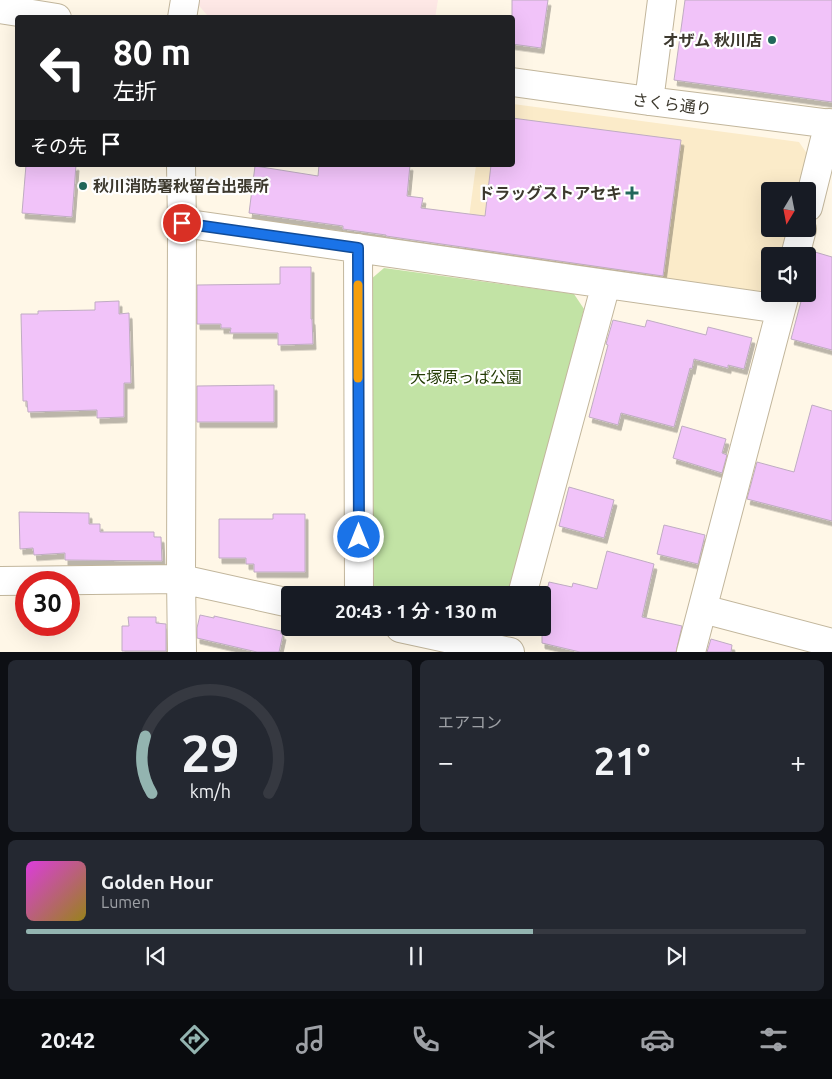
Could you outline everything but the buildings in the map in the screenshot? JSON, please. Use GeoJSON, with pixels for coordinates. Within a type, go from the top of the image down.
{"type":"FeatureCollection","features":[{"type":"Feature","properties":{"kind":"street"},"geometry":{"type":"LineString","coordinates":[[182,15],[184,0]]}},
{"type":"Feature","properties":{"kind":"street"},"geometry":{"type":"LineString","coordinates":[[649,101],[662,0]]}},
{"type":"Feature","properties":{"kind":"street"},"geometry":{"type":"LineString","coordinates":[[0,9],[38,15]]}},
{"type":"Feature","properties":{"kind":"street","name":"さくら通り"},"geometry":{"type":"LineString","coordinates":[[515,82],[831,124]]}},
{"type":"Feature","properties":{"kind":"street"},"geometry":{"type":"LineString","coordinates":[[815,182],[831,124]]}},
{"type":"Feature","properties":{"kind":"street"},"geometry":{"type":"LineString","coordinates":[[182,167],[180,579],[182,652]]}},
{"type":"Feature","properties":{"kind":"street"},"geometry":{"type":"LineString","coordinates":[[182,223],[606,284],[761,300]]}},
{"type":"Feature","properties":{"kind":"street"},"geometry":{"type":"LineString","coordinates":[[358,248],[359,586]]}},
{"type":"Feature","properties":{"kind":"street"},"geometry":{"type":"LineString","coordinates":[[524,586],[606,284]]}},
{"type":"Feature","properties":{"kind":"street"},"geometry":{"type":"LineString","coordinates":[[692,652],[783,302]]}},
{"type":"Feature","properties":{"kind":"street"},"geometry":{"type":"LineString","coordinates":[[0,582],[180,579],[281,601]]}},
{"type":"Feature","properties":{"kind":"street"},"geometry":{"type":"LineString","coordinates":[[703,609],[832,643]]}},
{"type":"Feature","properties":{"kind":"street"},"geometry":{"type":"LineString","coordinates":[[459,636],[510,643]]}},
{"type":"Feature","properties":{"kind":"shaded area"},"geometry":{"type":"Polygon","coordinates":[[[438,0],[436,15],[207,15],[195,1],[438,0]]]}},
{"type":"Feature","properties":{"kind":"shaded area"},"geometry":{"type":"Polygon","coordinates":[[[515,104],[799,142],[810,158],[803,182],[761,182],[761,238],[789,238],[786,247],[761,247],[760,296],[464,255],[476,167],[515,167],[515,104]]]}},
{"type":"Feature","properties":{"kind":"green space","name":"大塚原っぱ公園"},"geometry":{"type":"Polygon","coordinates":[[[384,268],[574,294],[584,309],[511,586],[371,586],[370,280],[384,268]]]}},
{"type":"Feature","properties":{"kind":"slow traffic"},"geometry":{"type":"LineString","coordinates":[[358,285],[358,378]]}},
{"type":"Feature","properties":{"kind":"place","name":"オザム 秋川店"},"geometry":{"type":"Point","coordinates":[772,40]}},
{"type":"Feature","properties":{"kind":"place","name":"秋川消防署秋留台出張所"},"geometry":{"type":"Point","coordinates":[83,186]}},
{"type":"Feature","properties":{"kind":"place","name":"ドラッグストアセキ"},"geometry":{"type":"Point","coordinates":[632,193]}},
{"type":"Feature","properties":{"kind":"route"},"geometry":{"type":"LineString","coordinates":[[182,223],[358,248],[359,537]]}}]}
